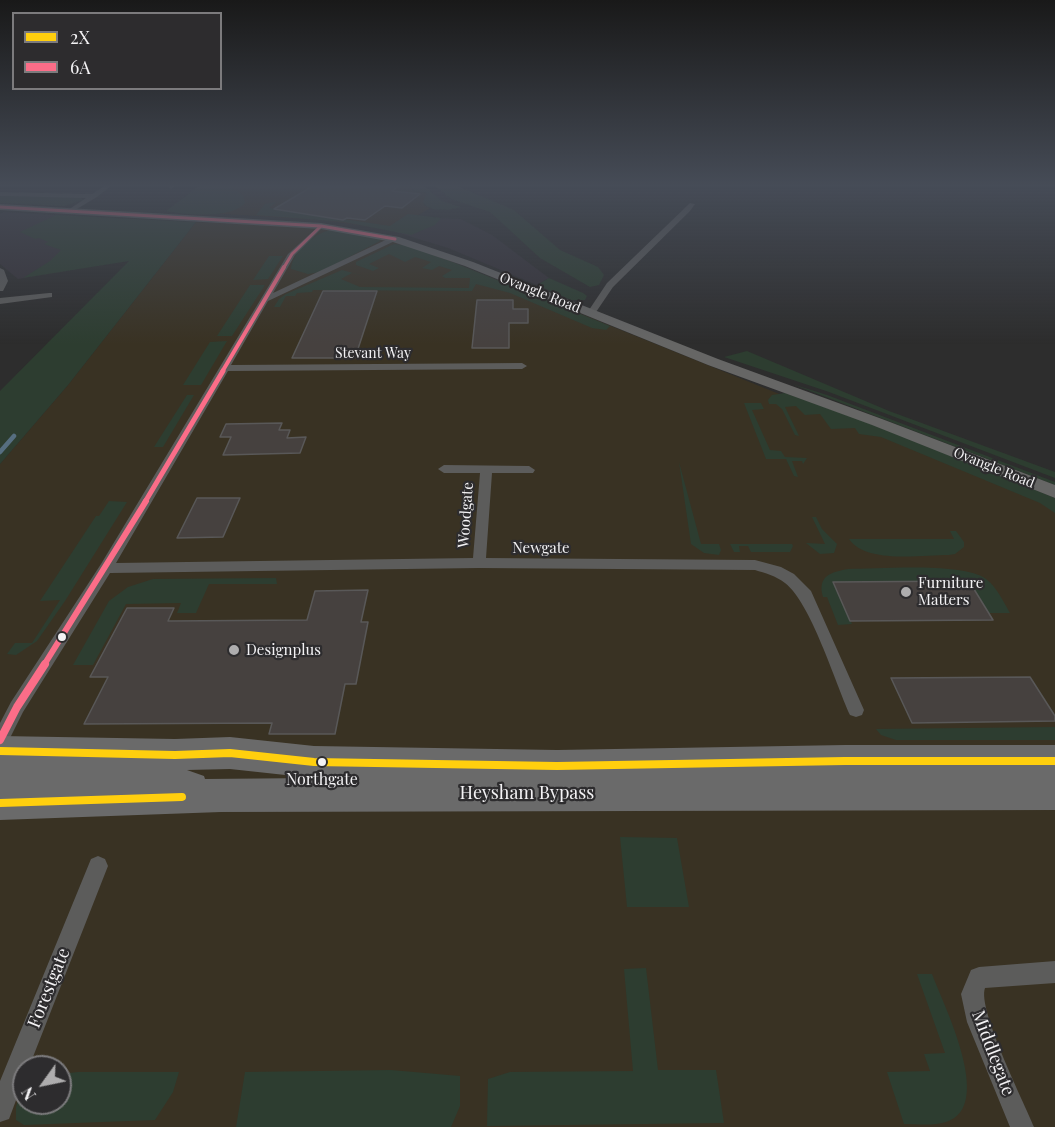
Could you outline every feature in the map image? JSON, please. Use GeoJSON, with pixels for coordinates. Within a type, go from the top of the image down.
{"type":"FeatureCollection","features":[{"type":"Feature","properties":{"kind":"highway","name":"Heysham Bypass"},"geometry":{"type":"LineString","coordinates":[[0,751],[230,753],[314,762],[556,766],[845,761],[1055,761]]}},
{"type":"Feature","properties":{"kind":"highway"},"geometry":{"type":"LineString","coordinates":[[0,773],[11,777],[31,778],[146,778],[221,795]]}},
{"type":"Feature","properties":{"kind":"highway","name":"Heysham Bypass"},"geometry":{"type":"LineString","coordinates":[[0,803],[61,803],[221,795],[1055,793]]}},
{"type":"Feature","properties":{"kind":"main road","name":"Ovangle Road"},"geometry":{"type":"LineString","coordinates":[[395,239],[460,260],[591,314],[1055,492]]}},
{"type":"Feature","properties":{"kind":"street"},"geometry":{"type":"LineString","coordinates":[[0,741],[17,707],[106,568],[266,300],[289,274],[298,247],[307,239]]}},
{"type":"Feature","properties":{"kind":"street"},"geometry":{"type":"LineString","coordinates":[[266,300],[395,239]]}},
{"type":"Feature","properties":{"kind":"street"},"geometry":{"type":"LineString","coordinates":[[591,314],[610,285],[657,239]]}},
{"type":"Feature","properties":{"kind":"street"},"geometry":{"type":"LineString","coordinates":[[0,270],[4,279],[0,289]]}},
{"type":"Feature","properties":{"kind":"street"},"geometry":{"type":"LineString","coordinates":[[289,274],[321,275]]}},
{"type":"Feature","properties":{"kind":"street"},"geometry":{"type":"LineString","coordinates":[[0,301],[49,295]]}},
{"type":"Feature","properties":{"kind":"street","name":"Stevant Way"},"geometry":{"type":"LineString","coordinates":[[225,368],[522,366]]}},
{"type":"Feature","properties":{"kind":"street"},"geometry":{"type":"LineString","coordinates":[[444,469],[529,470]]}},
{"type":"Feature","properties":{"kind":"street","name":"Woodgate"},"geometry":{"type":"LineString","coordinates":[[479,563],[486,470]]}},
{"type":"Feature","properties":{"kind":"street","name":"Newgate"},"geometry":{"type":"LineString","coordinates":[[106,568],[479,563],[755,565],[789,578],[806,595],[856,710]]}},
{"type":"Feature","properties":{"kind":"street","name":"Forestgate"},"geometry":{"type":"LineString","coordinates":[[0,1110],[98,866]]}},
{"type":"Feature","properties":{"kind":"street","name":"Middlegate"},"geometry":{"type":"LineString","coordinates":[[1022,1127],[978,1022],[972,994],[979,978],[1055,972]]}},
{"type":"Feature","properties":{"kind":"shaded area"},"geometry":{"type":"Polygon","coordinates":[[[0,239],[145,239],[129,260],[18,279],[0,264],[0,239]]]}},
{"type":"Feature","properties":{"kind":"shaded area"},"geometry":{"type":"Polygon","coordinates":[[[183,239],[383,239],[403,242],[809,406],[1055,499],[1055,1127],[0,1127],[0,464],[68,385],[183,239]]]}},
{"type":"Feature","properties":{"kind":"shaded area"},"geometry":{"type":"Polygon","coordinates":[[[417,239],[497,239],[549,278],[537,285],[448,248],[417,239]]]}},
{"type":"Feature","properties":{"kind":"green space"},"geometry":{"type":"Polygon","coordinates":[[[40,239],[183,239],[68,385],[0,464],[0,391],[129,261],[23,278],[50,261],[61,250],[44,244],[48,242],[40,239]]]}},
{"type":"Feature","properties":{"kind":"green space"},"geometry":{"type":"Polygon","coordinates":[[[311,239],[378,239],[380,241],[320,272],[308,274],[291,269],[295,256],[311,239]]]}},
{"type":"Feature","properties":{"kind":"green space"},"geometry":{"type":"Polygon","coordinates":[[[519,239],[547,239],[560,250],[598,267],[604,275],[599,285],[590,287],[540,258],[519,239]]]}},
{"type":"Feature","properties":{"kind":"green space"},"geometry":{"type":"Polygon","coordinates":[[[394,244],[406,245],[455,263],[610,326],[606,330],[592,328],[510,293],[476,284],[472,291],[313,290],[297,293],[295,296],[286,296],[280,307],[274,307],[286,294],[342,270],[364,276],[352,273],[341,279],[360,287],[469,288],[470,278],[445,278],[442,276],[452,270],[439,266],[432,270],[422,268],[431,262],[415,257],[405,262],[389,254],[369,264],[379,268],[373,271],[356,265],[356,262],[394,244]]]}},
{"type":"Feature","properties":{"kind":"green space"},"geometry":{"type":"Polygon","coordinates":[[[269,256],[283,256],[268,279],[253,280],[269,256]]]}},
{"type":"Feature","properties":{"kind":"green space"},"geometry":{"type":"Polygon","coordinates":[[[549,278],[583,293],[587,296],[585,300],[571,300],[537,285],[549,278]]]}},
{"type":"Feature","properties":{"kind":"green space"},"geometry":{"type":"Polygon","coordinates":[[[250,285],[265,285],[232,336],[217,336],[250,285]]]}},
{"type":"Feature","properties":{"kind":"green space"},"geometry":{"type":"Polygon","coordinates":[[[227,341],[201,385],[183,385],[210,342],[227,341]]]}},
{"type":"Feature","properties":{"kind":"green space"},"geometry":{"type":"Polygon","coordinates":[[[747,351],[889,411],[1055,472],[1055,478],[829,392],[724,357],[747,351]]]}},
{"type":"Feature","properties":{"kind":"green space"},"geometry":{"type":"Polygon","coordinates":[[[792,384],[827,395],[1055,482],[1055,485],[792,384]]]}},
{"type":"Feature","properties":{"kind":"green space"},"geometry":{"type":"Polygon","coordinates":[[[785,393],[866,422],[1055,498],[1055,513],[1040,503],[881,437],[859,434],[855,428],[831,429],[820,414],[805,415],[796,406],[785,407],[799,436],[795,435],[782,409],[776,404],[769,404],[768,400],[772,395],[785,393]]]}},
{"type":"Feature","properties":{"kind":"green space"},"geometry":{"type":"Polygon","coordinates":[[[187,395],[194,395],[163,447],[154,447],[187,395]]]}},
{"type":"Feature","properties":{"kind":"green space"},"geometry":{"type":"Polygon","coordinates":[[[744,403],[761,403],[764,409],[752,410],[770,450],[781,451],[785,457],[807,458],[803,464],[802,461],[792,461],[798,477],[794,476],[786,459],[766,459],[744,403]]]}},
{"type":"Feature","properties":{"kind":"green space"},"geometry":{"type":"Polygon","coordinates":[[[679,462],[701,544],[719,544],[721,550],[719,555],[704,553],[691,544],[679,462]]]}},
{"type":"Feature","properties":{"kind":"green space"},"geometry":{"type":"Polygon","coordinates":[[[109,501],[127,502],[65,601],[37,641],[16,655],[7,654],[15,643],[32,643],[60,600],[40,601],[96,516],[99,516],[109,501]]]}},
{"type":"Feature","properties":{"kind":"green space"},"geometry":{"type":"Polygon","coordinates":[[[812,517],[816,517],[822,529],[837,544],[834,553],[820,554],[806,543],[825,544],[812,517]]]}},
{"type":"Feature","properties":{"kind":"green space"},"geometry":{"type":"Polygon","coordinates":[[[950,531],[956,531],[964,542],[964,547],[955,554],[949,555],[910,557],[881,555],[857,547],[849,539],[954,539],[950,531]]]}},
{"type":"Feature","properties":{"kind":"green space"},"geometry":{"type":"Polygon","coordinates":[[[730,544],[792,544],[793,546],[790,552],[751,552],[748,546],[739,546],[740,552],[734,552],[730,544]]]}},
{"type":"Feature","properties":{"kind":"green space"},"geometry":{"type":"Polygon","coordinates":[[[941,568],[975,574],[994,586],[1010,613],[989,613],[969,581],[834,583],[852,624],[838,625],[827,597],[823,597],[822,584],[827,576],[848,569],[941,568]]]}},
{"type":"Feature","properties":{"kind":"green space"},"geometry":{"type":"Polygon","coordinates":[[[276,578],[277,584],[209,584],[196,613],[177,613],[181,603],[126,604],[93,665],[73,665],[109,601],[128,587],[153,579],[276,578]]]}},
{"type":"Feature","properties":{"kind":"green space"},"geometry":{"type":"Polygon","coordinates":[[[1055,727],[1055,740],[896,740],[881,735],[876,729],[1055,727]]]}},
{"type":"Feature","properties":{"kind":"green space"},"geometry":{"type":"Polygon","coordinates":[[[620,837],[677,838],[689,907],[627,907],[620,837]]]}},
{"type":"Feature","properties":{"kind":"green space"},"geometry":{"type":"Polygon","coordinates":[[[646,968],[658,1070],[716,1070],[724,1123],[487,1126],[488,1079],[510,1072],[633,1071],[624,969],[646,968]]]}},
{"type":"Feature","properties":{"kind":"green space"},"geometry":{"type":"Polygon","coordinates":[[[917,974],[932,974],[962,1054],[966,1076],[966,1097],[960,1113],[946,1122],[936,1124],[904,1124],[887,1072],[930,1071],[924,1054],[945,1053],[917,974]]]}},
{"type":"Feature","properties":{"kind":"green space"},"geometry":{"type":"Polygon","coordinates":[[[391,1070],[460,1076],[460,1106],[451,1127],[236,1127],[245,1072],[391,1070]]]}},
{"type":"Feature","properties":{"kind":"green space"},"geometry":{"type":"Polygon","coordinates":[[[179,1072],[173,1092],[155,1120],[24,1125],[16,1120],[16,1115],[72,1115],[72,1073],[179,1072]]]}},
{"type":"Feature","properties":{"kind":"building"},"geometry":{"type":"Polygon","coordinates":[[[323,291],[377,291],[355,358],[292,358],[323,291]]]}},
{"type":"Feature","properties":{"kind":"building"},"geometry":{"type":"Polygon","coordinates":[[[477,300],[513,300],[513,309],[528,309],[528,323],[509,323],[509,348],[472,348],[477,300]]]}},
{"type":"Feature","properties":{"kind":"building"},"geometry":{"type":"Polygon","coordinates":[[[282,423],[279,430],[290,430],[287,438],[306,437],[300,453],[223,455],[231,437],[220,437],[226,424],[282,423]]]}},
{"type":"Feature","properties":{"kind":"building"},"geometry":{"type":"Polygon","coordinates":[[[197,498],[240,498],[223,537],[177,538],[197,498]]]}},
{"type":"Feature","properties":{"kind":"building","name":"Furniture Matters"},"geometry":{"type":"Polygon","coordinates":[[[969,581],[993,620],[850,621],[833,582],[969,581]]]}},
{"type":"Feature","properties":{"kind":"building","name":"Designplus"},"geometry":{"type":"Polygon","coordinates":[[[368,590],[361,622],[368,622],[356,684],[345,684],[335,734],[269,734],[272,723],[84,724],[108,677],[90,677],[127,608],[174,608],[168,621],[307,620],[315,591],[368,590]]]}},
{"type":"Feature","properties":{"kind":"building"},"geometry":{"type":"Polygon","coordinates":[[[1030,677],[1055,716],[1055,721],[912,723],[891,678],[1030,677]]]}},
{"type":"Feature","properties":{"kind":"waterway"},"geometry":{"type":"LineString","coordinates":[[0,452],[14,436]]}},
{"type":"Feature","properties":{"kind":"transit line","name":"6A"},"geometry":{"type":"LineString","coordinates":[[0,740],[17,707],[106,568],[292,254],[308,239]]}},
{"type":"Feature","properties":{"kind":"transit line","name":"2X"},"geometry":{"type":"LineString","coordinates":[[0,751],[175,755],[230,753],[314,762],[557,766],[845,761],[1055,761]]}},
{"type":"Feature","properties":{"kind":"transit line","name":"2X"},"geometry":{"type":"LineString","coordinates":[[0,803],[182,797]]}},
{"type":"Feature","properties":{"kind":"place","name":"Furniture Matters"},"geometry":{"type":"Point","coordinates":[906,592]}},
{"type":"Feature","properties":{"kind":"place","name":"Designplus"},"geometry":{"type":"Point","coordinates":[234,650]}},
{"type":"Feature","properties":{"kind":"place","name":"Northgate"},"geometry":{"type":"Point","coordinates":[322,762]}}]}
